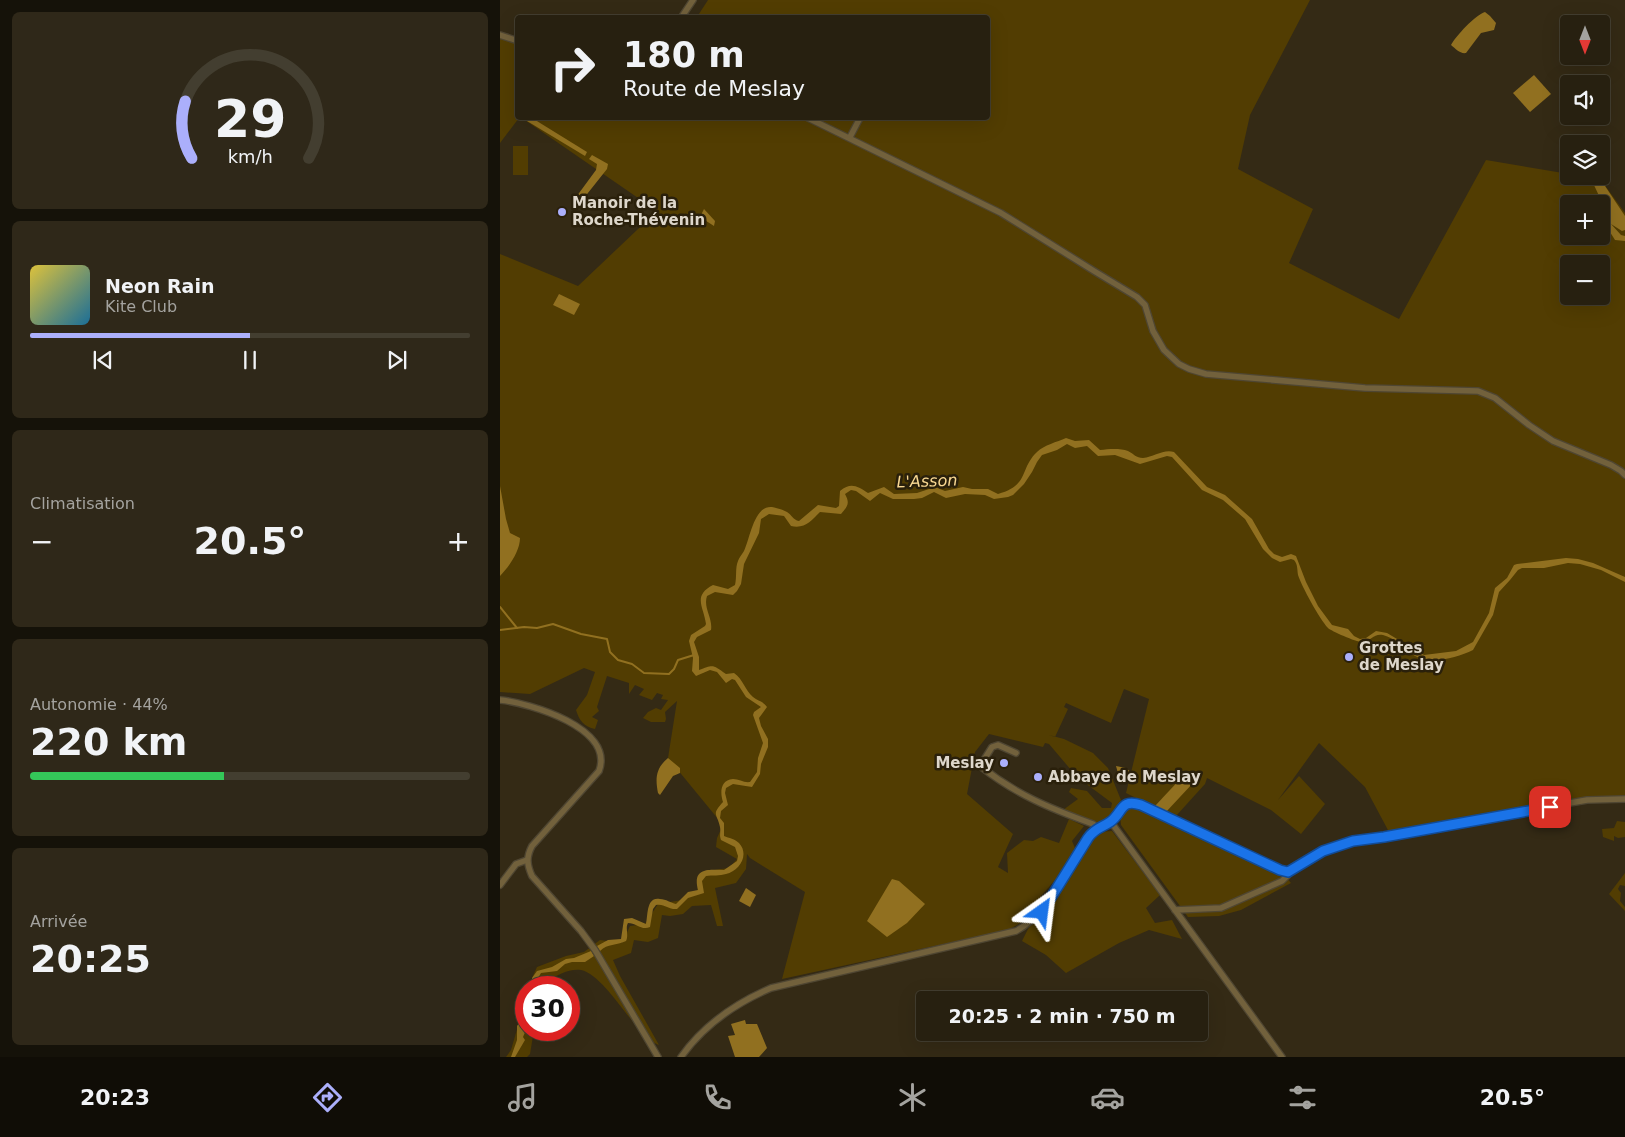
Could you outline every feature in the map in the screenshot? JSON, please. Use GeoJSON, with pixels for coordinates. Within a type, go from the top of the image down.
{"type":"FeatureCollection","features":[{"type":"Feature","properties":{"kind":"street"},"geometry":{"type":"LineString","coordinates":[[683,15],[693,0]]}},
{"type":"Feature","properties":{"kind":"street"},"geometry":{"type":"LineString","coordinates":[[500,35],[515,40]]}},
{"type":"Feature","properties":{"kind":"street"},"geometry":{"type":"LineString","coordinates":[[812,120],[1001,213],[1137,297],[1144,306],[1158,342],[1171,357],[1189,369],[1214,374],[1365,388],[1478,391],[1495,398],[1553,441],[1623,473],[1625,464]]}},
{"type":"Feature","properties":{"kind":"street"},"geometry":{"type":"LineString","coordinates":[[850,137],[859,120]]}},
{"type":"Feature","properties":{"kind":"street"},"geometry":{"type":"LineString","coordinates":[[500,700],[519,702],[532,706],[581,729],[599,748],[602,762],[599,771],[532,846],[528,854],[528,867],[532,876],[581,931],[595,950],[658,1057]]}},
{"type":"Feature","properties":{"kind":"street"},"geometry":{"type":"LineString","coordinates":[[1016,753],[998,745],[992,747],[980,766],[1005,785],[1047,807],[1092,824],[1097,828]]}},
{"type":"Feature","properties":{"kind":"street"},"geometry":{"type":"LineString","coordinates":[[1175,910],[1221,908],[1282,881],[1288,875],[1288,872],[1323,851],[1353,841],[1587,800],[1625,799]]}},
{"type":"Feature","properties":{"kind":"street"},"geometry":{"type":"LineString","coordinates":[[680,1057],[706,1028],[748,998],[771,988],[1016,931],[1028,925],[1042,912],[1082,846],[1097,828],[1111,822],[1127,803],[1136,803],[1288,872]]}},
{"type":"Feature","properties":{"kind":"street"},"geometry":{"type":"LineString","coordinates":[[1111,822],[1282,1057]]}},
{"type":"Feature","properties":{"kind":"street"},"geometry":{"type":"LineString","coordinates":[[500,884],[516,864],[528,860]]}},
{"type":"Feature","properties":{"kind":"shaded area"},"geometry":{"type":"Polygon","coordinates":[[[708,0],[1310,0],[1250,115],[1238,169],[1313,209],[1289,263],[1399,319],[1486,160],[1560,172],[1560,185],[1605,185],[1625,213],[1625,797],[1389,832],[1365,787],[1319,743],[1278,800],[1299,776],[1325,804],[1301,834],[1271,810],[1207,778],[1205,784],[1176,816],[1172,816],[1126,793],[1149,699],[1124,689],[1111,723],[1066,703],[1064,707],[1068,709],[1055,737],[1064,739],[1093,753],[1108,768],[1121,800],[1110,820],[1094,824],[1063,810],[1078,799],[1069,792],[1071,788],[1087,791],[1102,808],[1111,808],[1112,803],[1077,777],[1049,744],[1045,743],[1043,747],[989,734],[975,752],[967,794],[1013,834],[998,867],[1008,873],[1007,853],[1024,840],[1033,841],[1041,837],[1059,843],[1069,819],[1084,826],[1072,841],[1075,848],[1056,879],[1041,896],[1024,921],[1008,930],[782,979],[805,892],[750,858],[747,854],[746,869],[736,883],[715,888],[723,926],[717,926],[711,905],[692,906],[683,914],[662,915],[658,938],[648,942],[634,940],[631,953],[613,960],[659,1045],[651,1041],[641,1031],[605,987],[589,973],[577,970],[568,971],[556,976],[533,976],[537,967],[566,956],[584,952],[600,940],[622,943],[630,926],[645,924],[658,904],[682,900],[697,892],[700,878],[714,870],[729,868],[737,859],[716,847],[717,838],[723,825],[668,758],[677,701],[665,712],[665,722],[651,722],[643,718],[648,712],[656,708],[661,710],[668,700],[661,699],[663,695],[657,693],[652,700],[639,695],[644,689],[635,685],[629,694],[629,683],[607,676],[597,707],[599,711],[592,717],[598,720],[595,729],[588,727],[582,722],[576,710],[587,695],[595,672],[584,668],[530,694],[500,692],[500,254],[578,286],[657,211],[525,120],[990,120],[990,15],[698,15],[708,0]]]}},
{"type":"Feature","properties":{"kind":"shaded area"},"geometry":{"type":"Polygon","coordinates":[[[1485,12],[1496,23],[1494,30],[1481,33],[1466,53],[1460,52],[1451,45],[1466,26],[1485,12]]]}},
{"type":"Feature","properties":{"kind":"shaded area"},"geometry":{"type":"Polygon","coordinates":[[[500,33],[515,37],[515,120],[517,120],[500,143],[500,33]]]}},
{"type":"Feature","properties":{"kind":"shaded area"},"geometry":{"type":"Polygon","coordinates":[[[1534,75],[1551,94],[1530,112],[1513,93],[1534,75]]]}},
{"type":"Feature","properties":{"kind":"shaded area"},"geometry":{"type":"Polygon","coordinates":[[[525,120],[535,120],[587,152],[585,156],[525,120]]]}},
{"type":"Feature","properties":{"kind":"shaded area"},"geometry":{"type":"Polygon","coordinates":[[[513,146],[528,146],[528,175],[513,175],[513,146]]]}},
{"type":"Feature","properties":{"kind":"shaded area"},"geometry":{"type":"Polygon","coordinates":[[[592,155],[608,164],[607,169],[576,208],[571,204],[596,170],[597,164],[589,159],[592,155]]]}},
{"type":"Feature","properties":{"kind":"shaded area"},"geometry":{"type":"Polygon","coordinates":[[[1594,185],[1604,185],[1625,216],[1625,230],[1622,231],[1611,224],[1621,235],[1625,236],[1625,241],[1615,240],[1610,232],[1610,195],[1599,195],[1594,185]]]}},
{"type":"Feature","properties":{"kind":"shaded area"},"geometry":{"type":"Polygon","coordinates":[[[704,209],[715,221],[714,226],[700,217],[704,209]]]}},
{"type":"Feature","properties":{"kind":"shaded area"},"geometry":{"type":"Polygon","coordinates":[[[559,294],[580,304],[574,315],[553,305],[559,294]]]}},
{"type":"Feature","properties":{"kind":"shaded area"},"geometry":{"type":"Polygon","coordinates":[[[1066,438],[1075,441],[1089,440],[1100,450],[1125,450],[1141,458],[1170,451],[1174,452],[1207,487],[1225,495],[1252,519],[1269,549],[1274,554],[1282,557],[1291,554],[1296,556],[1318,606],[1332,625],[1348,629],[1354,636],[1360,639],[1366,638],[1376,631],[1387,633],[1424,655],[1456,651],[1473,642],[1489,613],[1495,588],[1507,578],[1514,565],[1517,564],[1566,558],[1578,559],[1593,563],[1625,577],[1625,582],[1601,570],[1580,564],[1568,563],[1544,568],[1522,568],[1518,570],[1499,592],[1493,615],[1473,650],[1450,658],[1426,660],[1412,654],[1387,636],[1377,635],[1360,642],[1328,628],[1303,587],[1294,560],[1280,562],[1272,558],[1263,549],[1245,519],[1223,500],[1202,490],[1172,457],[1167,456],[1140,464],[1115,455],[1098,456],[1087,446],[1075,448],[1067,444],[1042,455],[1024,484],[1013,495],[1008,497],[994,499],[985,495],[965,494],[946,498],[934,492],[922,498],[893,499],[880,493],[870,501],[856,491],[851,490],[845,494],[848,504],[841,514],[820,512],[804,525],[791,526],[784,516],[769,514],[761,519],[759,533],[744,564],[741,584],[737,591],[733,595],[715,592],[707,596],[706,605],[711,621],[711,630],[697,637],[694,642],[699,657],[699,670],[713,666],[726,674],[734,673],[740,678],[750,694],[767,707],[759,718],[768,739],[768,747],[761,764],[760,774],[752,787],[733,784],[726,788],[725,793],[728,805],[721,811],[720,818],[724,823],[724,836],[739,843],[743,852],[742,862],[731,872],[706,876],[702,881],[704,893],[688,898],[677,909],[656,905],[653,909],[650,927],[644,928],[628,923],[626,941],[606,947],[600,951],[597,946],[608,940],[621,939],[624,919],[632,918],[646,924],[648,907],[652,901],[662,899],[676,904],[688,892],[698,890],[697,877],[703,871],[724,870],[737,861],[738,856],[735,847],[721,840],[716,812],[723,802],[721,791],[723,784],[733,779],[750,782],[757,772],[758,758],[763,743],[753,715],[761,707],[746,697],[735,680],[732,679],[726,683],[717,672],[710,670],[696,676],[692,671],[693,658],[689,641],[691,635],[706,624],[701,602],[703,593],[713,585],[728,589],[735,585],[738,561],[744,551],[753,524],[761,511],[774,507],[786,511],[795,520],[799,521],[818,505],[836,508],[839,506],[840,491],[851,486],[868,493],[884,487],[894,494],[917,493],[935,487],[945,491],[963,487],[988,489],[998,494],[1015,486],[1020,481],[1031,458],[1037,452],[1066,438]]]}},
{"type":"Feature","properties":{"kind":"shaded area"},"geometry":{"type":"Polygon","coordinates":[[[500,486],[510,533],[520,538],[520,543],[513,559],[500,576],[500,486]]]}},
{"type":"Feature","properties":{"kind":"shaded area"},"geometry":{"type":"Polygon","coordinates":[[[668,758],[680,768],[680,773],[673,776],[660,795],[657,788],[657,774],[668,758]]]}},
{"type":"Feature","properties":{"kind":"shaded area"},"geometry":{"type":"Polygon","coordinates":[[[1116,766],[1126,768],[1134,775],[1121,784],[1116,766]]]}},
{"type":"Feature","properties":{"kind":"shaded area"},"geometry":{"type":"Polygon","coordinates":[[[1183,776],[1193,783],[1166,812],[1155,806],[1183,776]]]}},
{"type":"Feature","properties":{"kind":"shaded area"},"geometry":{"type":"Polygon","coordinates":[[[1133,805],[1284,875],[1291,883],[1241,910],[1219,916],[1188,917],[1121,825],[1120,814],[1133,805]]]}},
{"type":"Feature","properties":{"kind":"shaded area"},"geometry":{"type":"Polygon","coordinates":[[[1617,821],[1625,822],[1625,837],[1618,838],[1614,836],[1614,841],[1603,837],[1602,829],[1614,828],[1617,821]]]}},
{"type":"Feature","properties":{"kind":"shaded area"},"geometry":{"type":"Polygon","coordinates":[[[1112,831],[1160,895],[1146,908],[1155,923],[1172,920],[1182,939],[1149,930],[1119,943],[1066,973],[1046,955],[1022,941],[1028,929],[1097,832],[1112,831]]]}},
{"type":"Feature","properties":{"kind":"shaded area"},"geometry":{"type":"Polygon","coordinates":[[[1625,873],[1625,886],[1620,885],[1618,889],[1621,893],[1620,901],[1625,907],[1625,911],[1609,894],[1625,873]]]}},
{"type":"Feature","properties":{"kind":"shaded area"},"geometry":{"type":"Polygon","coordinates":[[[892,879],[899,881],[925,904],[907,923],[887,937],[867,921],[892,879]]]}},
{"type":"Feature","properties":{"kind":"shaded area"},"geometry":{"type":"Polygon","coordinates":[[[746,888],[756,895],[750,907],[739,901],[746,888]]]}},
{"type":"Feature","properties":{"kind":"shaded area"},"geometry":{"type":"Polygon","coordinates":[[[591,951],[594,956],[585,962],[572,962],[565,964],[557,971],[533,976],[537,971],[552,967],[566,959],[591,951]]]}},
{"type":"Feature","properties":{"kind":"shaded area"},"geometry":{"type":"Polygon","coordinates":[[[745,1020],[746,1024],[757,1024],[767,1048],[759,1057],[735,1057],[728,1036],[735,1035],[731,1024],[745,1020]]]}},
{"type":"Feature","properties":{"kind":"shaded area"},"geometry":{"type":"Polygon","coordinates":[[[515,1036],[515,1041],[532,1041],[530,1054],[527,1057],[506,1057],[511,1050],[515,1036]]]}},
{"type":"Feature","properties":{"kind":"shaded area"},"geometry":{"type":"Polygon","coordinates":[[[517,1041],[524,1041],[515,1057],[511,1057],[517,1041]]]}},
{"type":"Feature","properties":{"kind":"waterway"},"geometry":{"type":"LineString","coordinates":[[500,607],[517,628]]}},
{"type":"Feature","properties":{"kind":"waterway"},"geometry":{"type":"LineString","coordinates":[[500,630],[524,627],[537,628],[553,624],[581,634],[607,639],[610,652],[618,660],[632,664],[644,673],[669,674],[674,669],[678,660],[694,655]]}},
{"type":"Feature","properties":{"kind":"place","name":"Manoir de la Roche-Thévenin"},"geometry":{"type":"Point","coordinates":[562,212]}},
{"type":"Feature","properties":{"kind":"place","name":"Grottes de Meslay"},"geometry":{"type":"Point","coordinates":[1349,657]}},
{"type":"Feature","properties":{"kind":"place","name":"Meslay"},"geometry":{"type":"Point","coordinates":[1004,763]}},
{"type":"Feature","properties":{"kind":"place","name":"Abbaye de Meslay"},"geometry":{"type":"Point","coordinates":[1038,777]}},
{"type":"Feature","properties":{"kind":"route"},"geometry":{"type":"LineString","coordinates":[[1042,912],[1093,831],[1111,822],[1127,803],[1141,805],[1288,872],[1301,862],[1323,851],[1353,841],[1550,807]]}},
{"type":"Feature","properties":{"kind":"water label","name":"L'Asson"},"geometry":{"type":"Point","coordinates":[927,481]}}]}
